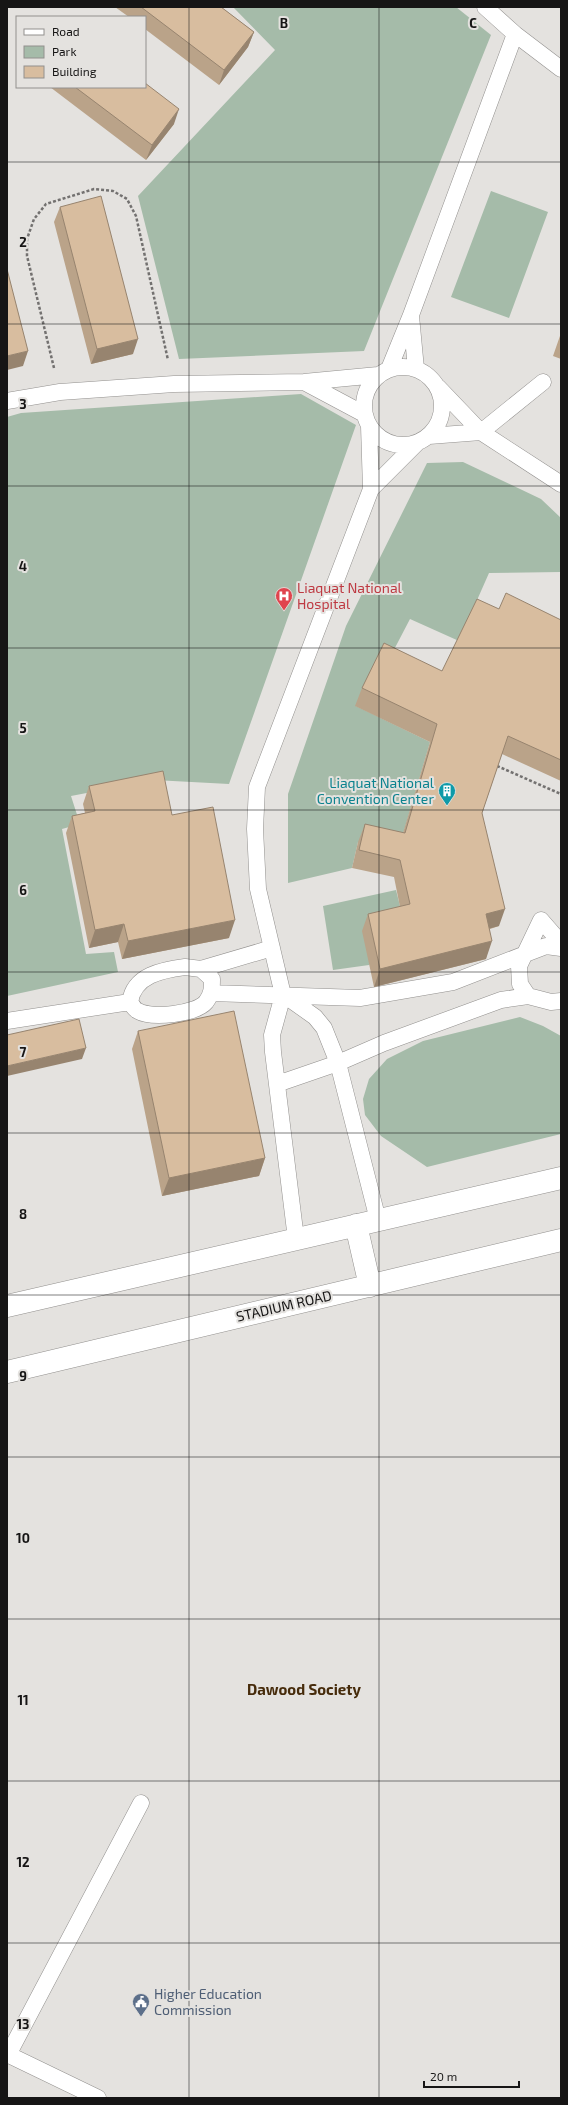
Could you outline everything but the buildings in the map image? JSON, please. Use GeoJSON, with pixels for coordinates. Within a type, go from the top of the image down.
{"type":"FeatureCollection","features":[{"type":"Feature","properties":{"kind":"main road"},"geometry":{"type":"LineString","coordinates":[[7,1306],[561,1178]]}},
{"type":"Feature","properties":{"kind":"main road"},"geometry":{"type":"LineString","coordinates":[[356,1225],[370,1286]]}},
{"type":"Feature","properties":{"kind":"main road","name":"STADIUM ROAD"},"geometry":{"type":"LineString","coordinates":[[7,1372],[561,1240]]}},
{"type":"Feature","properties":{"kind":"lane"},"geometry":{"type":"LineString","coordinates":[[485,7],[515,34],[561,69]]}},
{"type":"Feature","properties":{"kind":"lane"},"geometry":{"type":"LineString","coordinates":[[296,1239],[272,1034],[283,995],[258,889],[255,829],[256,787],[371,489],[363,399],[368,386],[383,372],[411,315],[515,34]]}},
{"type":"Feature","properties":{"kind":"lane"},"geometry":{"type":"LineString","coordinates":[[411,315],[416,369]]}},
{"type":"Feature","properties":{"kind":"lane"},"geometry":{"type":"LineString","coordinates":[[7,401],[60,392],[174,384],[304,382],[383,372],[402,366],[416,369],[428,376],[481,432],[561,484]]}},
{"type":"Feature","properties":{"kind":"lane"},"geometry":{"type":"LineString","coordinates":[[304,382],[366,420],[378,436],[390,443],[403,445],[423,440],[481,432],[543,382]]}},
{"type":"Feature","properties":{"kind":"lane"},"geometry":{"type":"LineString","coordinates":[[371,489],[437,425],[442,413],[442,399],[437,386]]}},
{"type":"Feature","properties":{"kind":"lane"},"geometry":{"type":"LineString","coordinates":[[528,996],[520,984],[518,975],[524,956],[541,920],[561,943]]}},
{"type":"Feature","properties":{"kind":"lane"},"geometry":{"type":"LineString","coordinates":[[211,993],[360,998],[453,982],[524,956],[546,946],[561,948]]}},
{"type":"Feature","properties":{"kind":"lane"},"geometry":{"type":"LineString","coordinates":[[130,1002],[132,991],[144,979],[161,970],[185,967],[201,969],[272,948]]}},
{"type":"Feature","properties":{"kind":"lane"},"geometry":{"type":"LineString","coordinates":[[130,1002],[138,1011],[160,1016],[193,1009],[205,1003],[211,993],[212,978],[201,969]]}},
{"type":"Feature","properties":{"kind":"lane"},"geometry":{"type":"LineString","coordinates":[[283,995],[315,1017],[324,1028],[338,1063],[378,1220]]}},
{"type":"Feature","properties":{"kind":"lane"},"geometry":{"type":"LineString","coordinates":[[277,1084],[338,1063],[384,1042],[501,1000],[528,996],[551,1002],[561,1001]]}},
{"type":"Feature","properties":{"kind":"lane"},"geometry":{"type":"LineString","coordinates":[[7,1021],[130,1002]]}},
{"type":"Feature","properties":{"kind":"lane"},"geometry":{"type":"LineString","coordinates":[[98,2098],[7,2055],[142,1803]]}},
{"type":"Feature","properties":{"kind":"path"},"geometry":{"type":"LineString","coordinates":[[60,392],[27,256],[27,239],[34,219],[46,204],[94,190],[113,191],[127,199],[136,216],[174,384]]}},
{"type":"Feature","properties":{"kind":"path"},"geometry":{"type":"LineString","coordinates":[[497,766],[561,794]]}},
{"type":"Feature","properties":{"kind":"green space"},"geometry":{"type":"Polygon","coordinates":[[[233,7],[456,7],[491,35],[364,351],[179,359],[138,196],[275,50],[233,7]]]}},
{"type":"Feature","properties":{"kind":"green space"},"geometry":{"type":"Polygon","coordinates":[[[491,191],[548,212],[509,318],[451,297],[491,191]]]}},
{"type":"Feature","properties":{"kind":"green space"},"geometry":{"type":"Polygon","coordinates":[[[301,394],[356,425],[229,784],[154,780],[71,796],[80,824],[62,829],[86,954],[114,952],[118,972],[7,996],[7,417],[21,413],[301,394]]]}},
{"type":"Feature","properties":{"kind":"green space"},"geometry":{"type":"Polygon","coordinates":[[[463,462],[541,499],[561,518],[561,572],[489,573],[459,641],[410,619],[386,665],[356,706],[430,742],[398,851],[358,842],[352,868],[288,883],[288,794],[346,626],[427,463],[463,462]]]}},
{"type":"Feature","properties":{"kind":"green space"},"geometry":{"type":"Polygon","coordinates":[[[396,890],[404,922],[369,965],[333,970],[323,906],[396,890]]]}},
{"type":"Feature","properties":{"kind":"green space"},"geometry":{"type":"Polygon","coordinates":[[[520,1017],[543,1026],[561,1036],[561,1134],[427,1167],[381,1136],[365,1115],[363,1099],[369,1079],[387,1059],[423,1041],[520,1017]]]}},
{"type":"Feature","properties":{"kind":"place","name":"Liaquat National Hospital"},"geometry":{"type":"Point","coordinates":[284,611]}},
{"type":"Feature","properties":{"kind":"place","name":"Liaquat National Convention Center"},"geometry":{"type":"Point","coordinates":[447,806]}},
{"type":"Feature","properties":{"kind":"place","name":"Higher Education Commission"},"geometry":{"type":"Point","coordinates":[141,2017]}},
{"type":"Feature","properties":{"kind":"district","name":"Dawood Society"},"geometry":{"type":"Point","coordinates":[304,1690]}}]}
